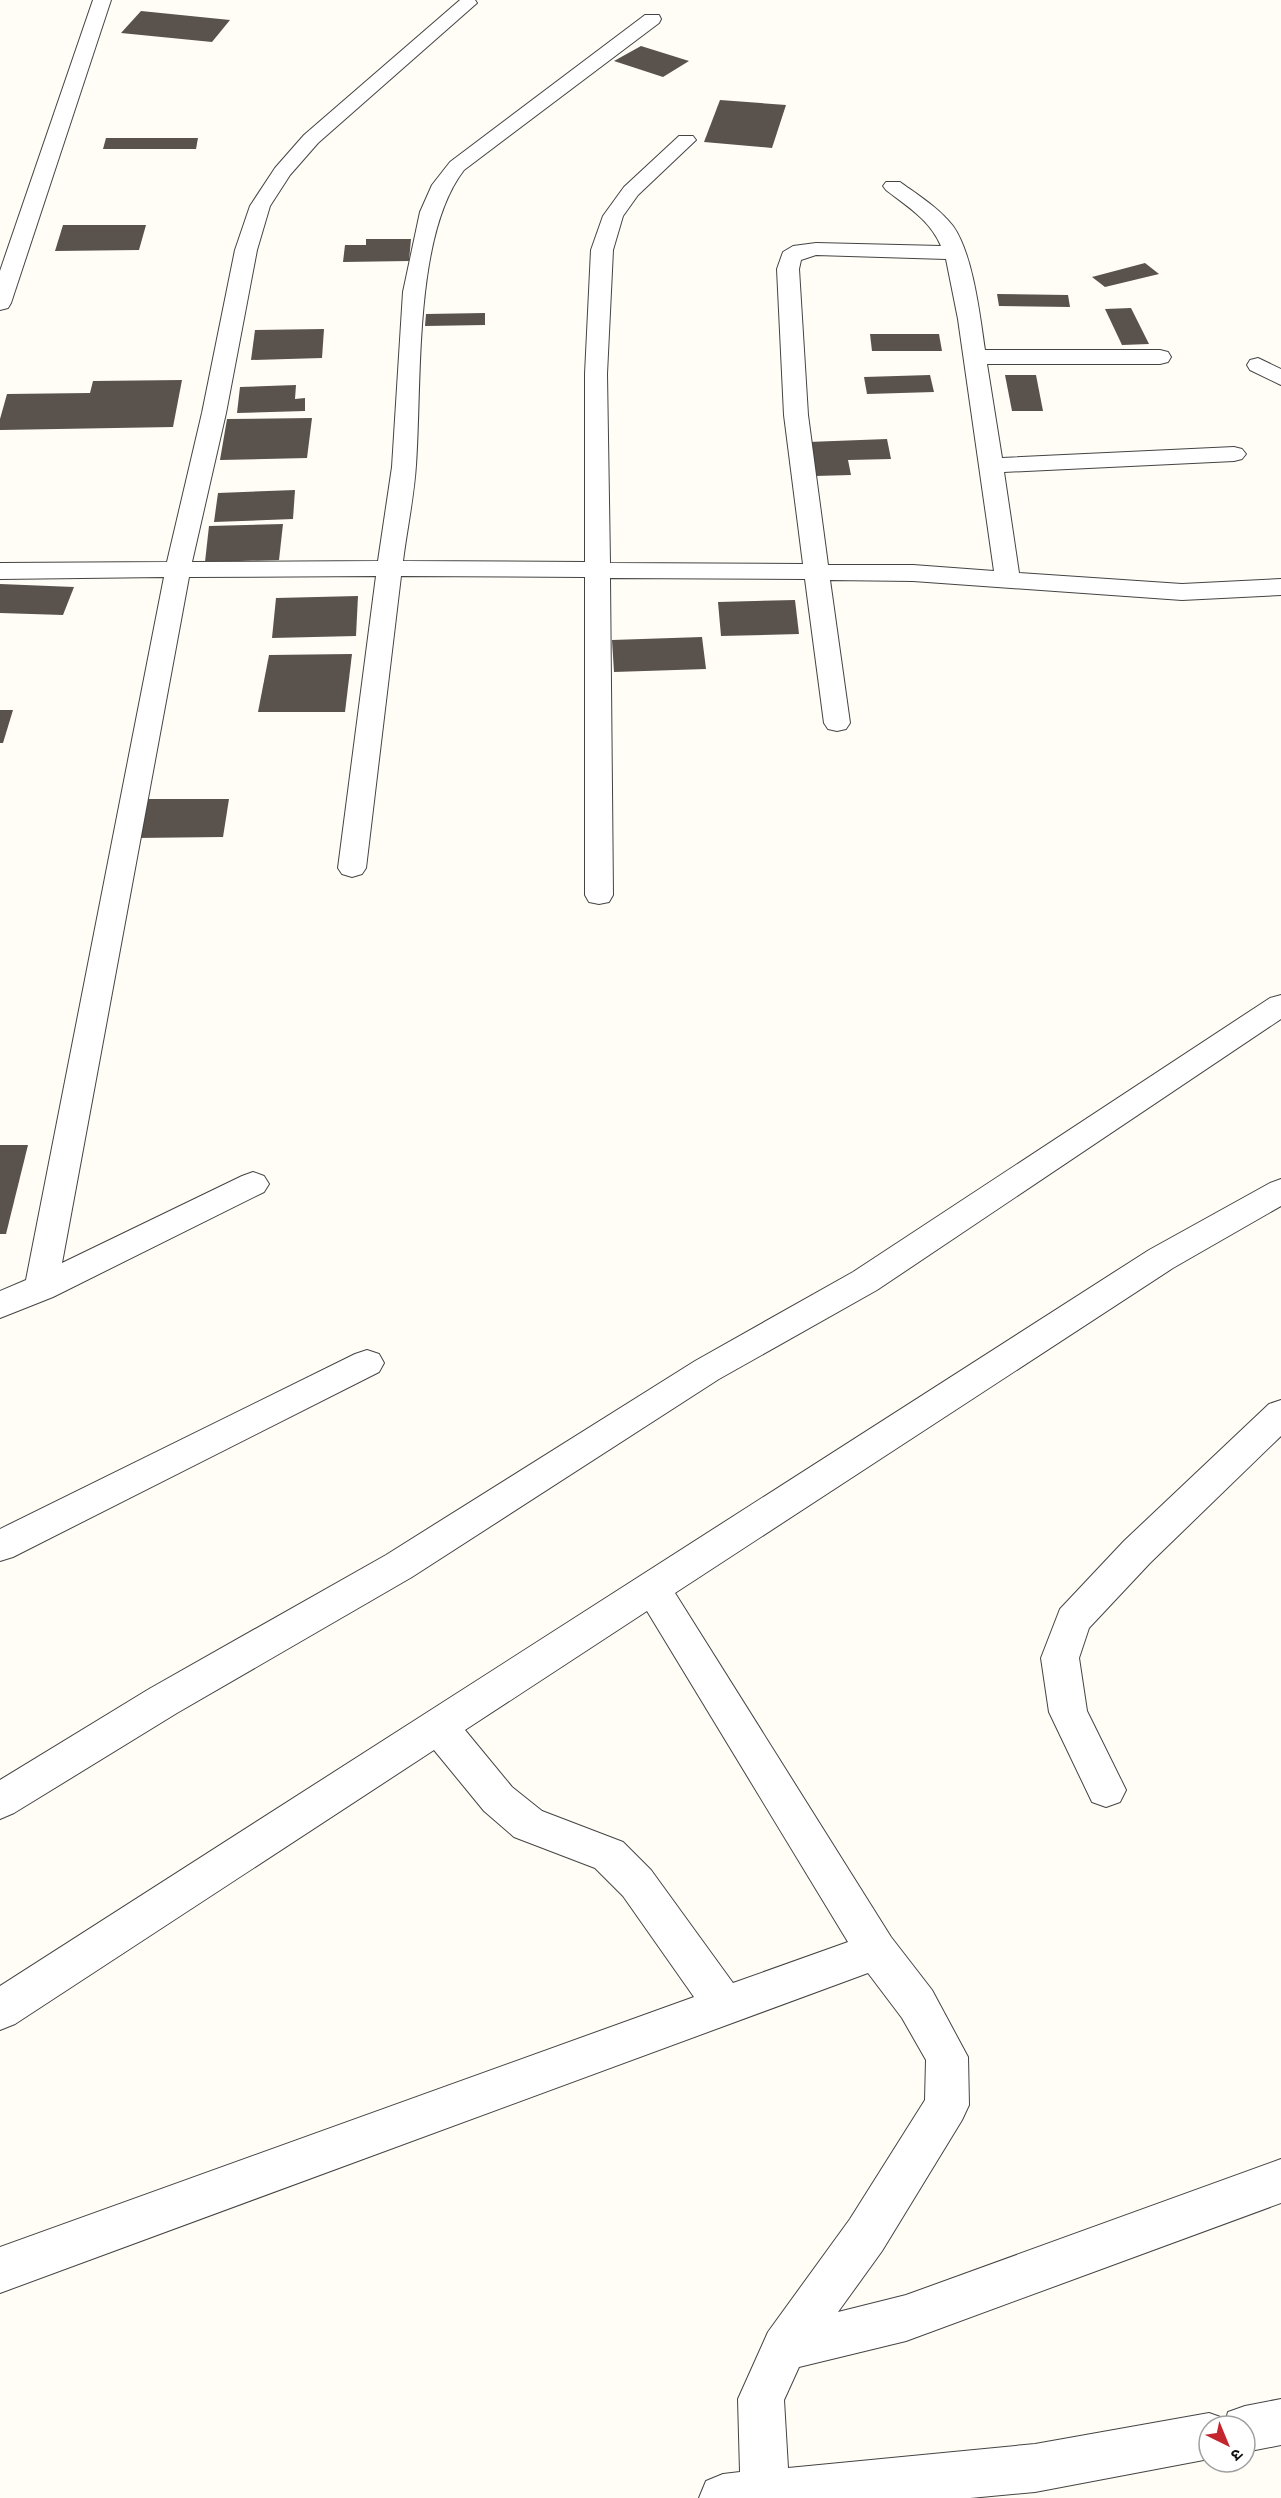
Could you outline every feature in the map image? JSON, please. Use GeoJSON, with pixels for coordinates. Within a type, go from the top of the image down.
{"type":"FeatureCollection","features":[{"type":"Feature","properties":{"kind":"street"},"geometry":{"type":"LineString","coordinates":[[0,303],[102,0]]}},
{"type":"Feature","properties":{"kind":"street"},"geometry":{"type":"LineString","coordinates":[[41,1288],[178,570],[214,413],[246,250],[261,206],[282,172],[311,139],[468,3]]}},
{"type":"Feature","properties":{"kind":"street"},"geometry":{"type":"LineString","coordinates":[[352,868],[389,568],[404,467],[414,292],[430,212],[442,185],[458,166],[652,19]]}},
{"type":"Feature","properties":{"kind":"street"},"geometry":{"type":"LineString","coordinates":[[599,895],[596,374],[602,250],[613,216],[631,191],[686,140]]}},
{"type":"Feature","properties":{"kind":"street"},"geometry":{"type":"LineString","coordinates":[[893,186],[929,213],[944,229],[955,253],[975,357],[1008,580]]}},
{"type":"Feature","properties":{"kind":"street"},"geometry":{"type":"LineString","coordinates":[[837,723],[815,572],[796,415],[788,269],[791,257],[801,251],[816,249],[955,253]]}},
{"type":"Feature","properties":{"kind":"street"},"geometry":{"type":"LineString","coordinates":[[975,357],[1160,357]]}},
{"type":"Feature","properties":{"kind":"street"},"geometry":{"type":"LineString","coordinates":[[1258,365],[1281,378]]}},
{"type":"Feature","properties":{"kind":"street"},"geometry":{"type":"LineString","coordinates":[[991,466],[1234,454]]}},
{"type":"Feature","properties":{"kind":"street"},"geometry":{"type":"LineString","coordinates":[[0,571],[389,568],[913,573],[1182,592],[1281,587]]}},
{"type":"Feature","properties":{"kind":"street"},"geometry":{"type":"LineString","coordinates":[[0,1801],[163,1701],[399,1566],[707,1370],[864,1281],[1281,1005]]}},
{"type":"Feature","properties":{"kind":"street"},"geometry":{"type":"LineString","coordinates":[[0,1305],[41,1288],[253,1184]]}},
{"type":"Feature","properties":{"kind":"street"},"geometry":{"type":"LineString","coordinates":[[0,2010],[1161,1259],[1281,1191]]}},
{"type":"Feature","properties":{"kind":"street"},"geometry":{"type":"LineString","coordinates":[[0,1546],[367,1363]]}},
{"type":"Feature","properties":{"kind":"street"},"geometry":{"type":"LineString","coordinates":[[1106,1790],[1068,1712],[1060,1658],[1073,1620],[1137,1552],[1281,1414]]}},
{"type":"Feature","properties":{"kind":"street"},"geometry":{"type":"LineString","coordinates":[[652,1588],[876,1951],[917,2004],[947,2057],[947,2105],[866,2235],[784,2348],[761,2399],[744,2495],[1035,2468],[1197,2438]]}},
{"type":"Feature","properties":{"kind":"street"},"geometry":{"type":"LineString","coordinates":[[439,1727],[498,1799],[528,1824],[609,1855],[630,1876],[725,2006]]}},
{"type":"Feature","properties":{"kind":"street"},"geometry":{"type":"LineString","coordinates":[[0,2270],[876,1951]]}},
{"type":"Feature","properties":{"kind":"street"},"geometry":{"type":"LineString","coordinates":[[784,2348],[906,2318],[1281,2181]]}},
{"type":"Feature","properties":{"kind":"street"},"geometry":{"type":"LineString","coordinates":[[1257,2427],[1281,2422]]}},
{"type":"Feature","properties":{"kind":"building"},"geometry":{"type":"Polygon","coordinates":[[[141,11],[230,20],[212,42],[121,33],[141,11]]]}},
{"type":"Feature","properties":{"kind":"building"},"geometry":{"type":"Polygon","coordinates":[[[641,46],[689,61],[663,77],[614,61],[641,46]]]}},
{"type":"Feature","properties":{"kind":"building"},"geometry":{"type":"Polygon","coordinates":[[[720,100],[786,105],[772,148],[704,142],[720,100]]]}},
{"type":"Feature","properties":{"kind":"building"},"geometry":{"type":"Polygon","coordinates":[[[106,138],[198,138],[196,149],[103,149],[106,138]]]}},
{"type":"Feature","properties":{"kind":"building"},"geometry":{"type":"Polygon","coordinates":[[[63,225],[146,225],[139,250],[55,251],[63,225]]]}},
{"type":"Feature","properties":{"kind":"building"},"geometry":{"type":"Polygon","coordinates":[[[366,239],[411,239],[409,261],[343,262],[345,245],[366,245],[366,239]]]}},
{"type":"Feature","properties":{"kind":"building"},"geometry":{"type":"Polygon","coordinates":[[[1145,263],[1159,274],[1105,287],[1092,277],[1145,263]]]}},
{"type":"Feature","properties":{"kind":"building"},"geometry":{"type":"Polygon","coordinates":[[[997,294],[1068,295],[1070,307],[999,306],[997,294]]]}},
{"type":"Feature","properties":{"kind":"building"},"geometry":{"type":"Polygon","coordinates":[[[1131,308],[1149,344],[1122,345],[1105,309],[1131,308]]]}},
{"type":"Feature","properties":{"kind":"building"},"geometry":{"type":"Polygon","coordinates":[[[485,313],[485,325],[425,326],[426,314],[485,313]]]}},
{"type":"Feature","properties":{"kind":"building"},"geometry":{"type":"Polygon","coordinates":[[[324,329],[322,358],[251,360],[255,330],[324,329]]]}},
{"type":"Feature","properties":{"kind":"building"},"geometry":{"type":"Polygon","coordinates":[[[870,334],[939,334],[942,351],[872,351],[870,334]]]}},
{"type":"Feature","properties":{"kind":"building"},"geometry":{"type":"Polygon","coordinates":[[[930,375],[934,392],[867,394],[864,377],[930,375]]]}},
{"type":"Feature","properties":{"kind":"building"},"geometry":{"type":"Polygon","coordinates":[[[1005,375],[1036,375],[1043,411],[1012,411],[1005,375]]]}},
{"type":"Feature","properties":{"kind":"building"},"geometry":{"type":"Polygon","coordinates":[[[182,380],[173,427],[0,430],[0,419],[7,394],[90,393],[93,381],[182,380]]]}},
{"type":"Feature","properties":{"kind":"building"},"geometry":{"type":"Polygon","coordinates":[[[296,385],[295,399],[305,398],[305,411],[237,413],[240,387],[296,385]]]}},
{"type":"Feature","properties":{"kind":"building"},"geometry":{"type":"Polygon","coordinates":[[[312,418],[307,458],[220,460],[227,419],[312,418]]]}},
{"type":"Feature","properties":{"kind":"building"},"geometry":{"type":"Polygon","coordinates":[[[887,439],[891,459],[848,460],[851,475],[815,476],[808,442],[887,439]]]}},
{"type":"Feature","properties":{"kind":"building"},"geometry":{"type":"Polygon","coordinates":[[[295,490],[293,519],[214,522],[218,493],[295,490]]]}},
{"type":"Feature","properties":{"kind":"building"},"geometry":{"type":"Polygon","coordinates":[[[283,524],[279,560],[205,562],[209,526],[283,524]]]}},
{"type":"Feature","properties":{"kind":"building"},"geometry":{"type":"Polygon","coordinates":[[[0,584],[74,587],[63,615],[0,613],[0,584]]]}},
{"type":"Feature","properties":{"kind":"building"},"geometry":{"type":"Polygon","coordinates":[[[358,596],[356,636],[272,638],[276,598],[358,596]]]}},
{"type":"Feature","properties":{"kind":"building"},"geometry":{"type":"Polygon","coordinates":[[[795,600],[799,634],[721,636],[718,602],[795,600]]]}},
{"type":"Feature","properties":{"kind":"building"},"geometry":{"type":"Polygon","coordinates":[[[702,637],[706,669],[614,672],[612,640],[702,637]]]}},
{"type":"Feature","properties":{"kind":"building"},"geometry":{"type":"Polygon","coordinates":[[[352,654],[345,712],[258,712],[269,655],[352,654]]]}},
{"type":"Feature","properties":{"kind":"building"},"geometry":{"type":"Polygon","coordinates":[[[0,710],[13,710],[3,743],[0,743],[0,710]]]}},
{"type":"Feature","properties":{"kind":"building"},"geometry":{"type":"Polygon","coordinates":[[[144,799],[229,799],[223,837],[136,838],[144,799]]]}},
{"type":"Feature","properties":{"kind":"building"},"geometry":{"type":"Polygon","coordinates":[[[0,1145],[28,1145],[6,1234],[0,1234],[0,1145]]]}}]}
